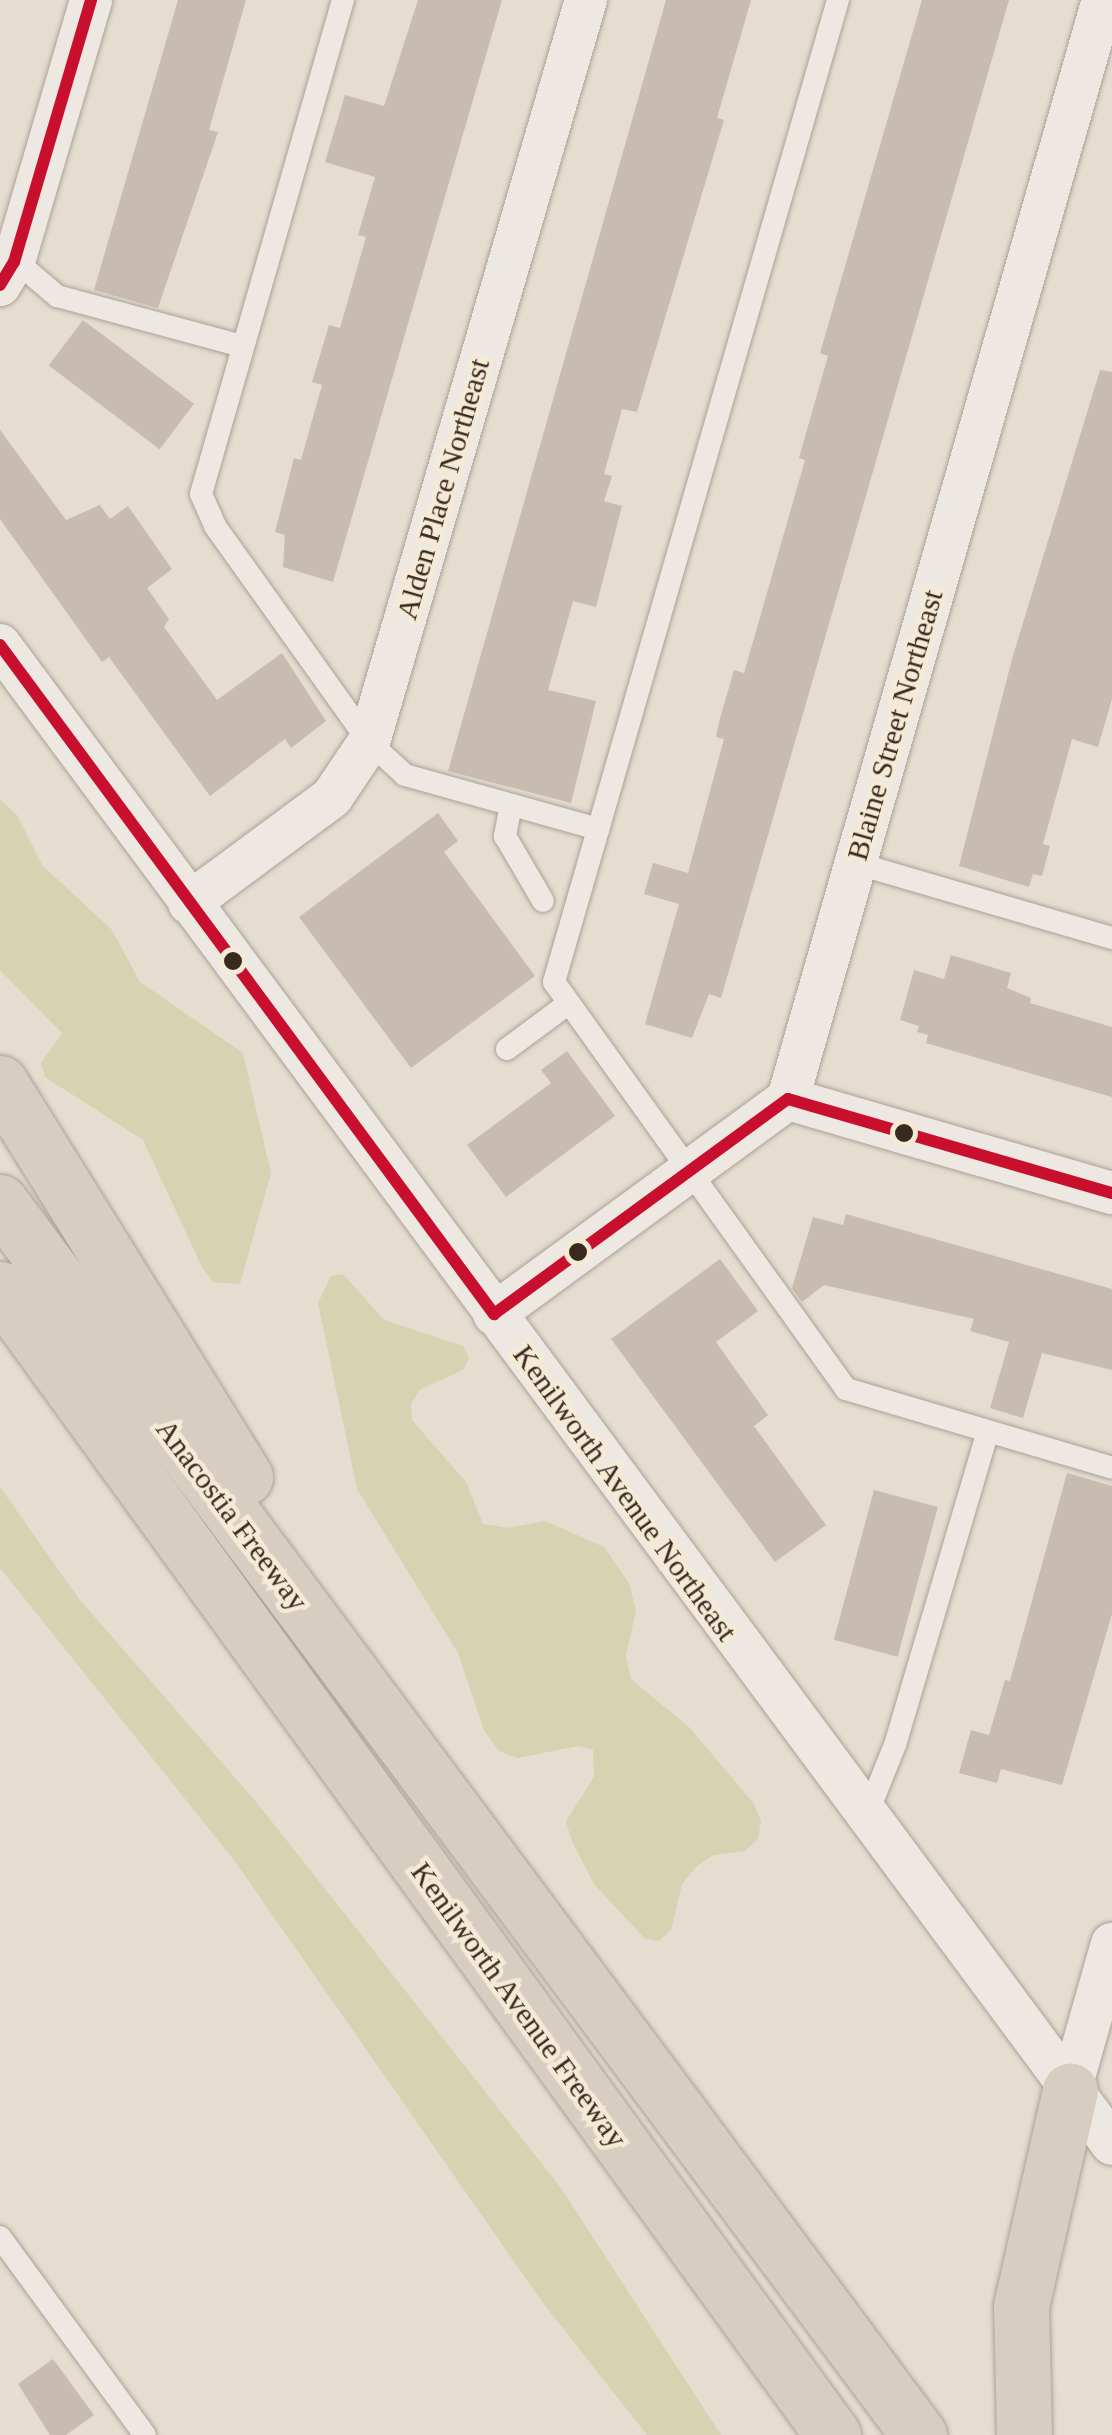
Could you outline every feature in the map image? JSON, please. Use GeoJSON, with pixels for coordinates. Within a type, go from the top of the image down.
{"type":"FeatureCollection","features":[{"type":"Feature","properties":{"kind":"highway"},"geometry":{"type":"LineString","coordinates":[[0,1083],[468,1825],[919,2435]]}},
{"type":"Feature","properties":{"kind":"highway","name":"Anacostia Freeway"},"geometry":{"type":"LineString","coordinates":[[0,1202],[468,1825]]}},
{"type":"Feature","properties":{"kind":"highway"},"geometry":{"type":"LineString","coordinates":[[0,1289],[204,1574]]}},
{"type":"Feature","properties":{"kind":"highway","name":"Anacostia Freeway"},"geometry":{"type":"LineString","coordinates":[[0,1349],[204,1574]]}},
{"type":"Feature","properties":{"kind":"highway","name":"Kenilworth Avenue Freeway"},"geometry":{"type":"LineString","coordinates":[[204,1574],[833,2435]]}},
{"type":"Feature","properties":{"kind":"highway"},"geometry":{"type":"LineString","coordinates":[[1024,2435],[1020,2306],[1070,2091]]}},
{"type":"Feature","properties":{"kind":"street"},"geometry":{"type":"LineString","coordinates":[[5,263],[91,0]]}},
{"type":"Feature","properties":{"kind":"street","name":"Alden Place Northeast"},"geometry":{"type":"LineString","coordinates":[[189,903],[332,796],[369,742],[586,0]]}},
{"type":"Feature","properties":{"kind":"street","name":"Blaine Street Northeast"},"geometry":{"type":"LineString","coordinates":[[788,1100],[1103,0]]}},
{"type":"Feature","properties":{"kind":"street","name":"Kenilworth Avenue Northeast"},"geometry":{"type":"LineString","coordinates":[[0,645],[1112,2144]]}},
{"type":"Feature","properties":{"kind":"street"},"geometry":{"type":"LineString","coordinates":[[494,1314],[788,1100],[1112,1193]]}},
{"type":"Feature","properties":{"kind":"street"},"geometry":{"type":"LineString","coordinates":[[1070,2091],[1112,1944]]}},
{"type":"Feature","properties":{"kind":"lane"},"geometry":{"type":"LineString","coordinates":[[343,0],[202,494],[214,526],[369,742],[405,775],[598,830]]}},
{"type":"Feature","properties":{"kind":"lane"},"geometry":{"type":"LineString","coordinates":[[838,0],[554,982],[686,1174],[846,1389],[1112,1468]]}},
{"type":"Feature","properties":{"kind":"lane"},"geometry":{"type":"LineString","coordinates":[[5,263],[57,296],[242,346]]}},
{"type":"Feature","properties":{"kind":"lane"},"geometry":{"type":"LineString","coordinates":[[512,805],[506,836],[543,901]]}},
{"type":"Feature","properties":{"kind":"lane"},"geometry":{"type":"LineString","coordinates":[[856,864],[1112,938]]}},
{"type":"Feature","properties":{"kind":"lane"},"geometry":{"type":"LineString","coordinates":[[507,1049],[569,1003]]}},
{"type":"Feature","properties":{"kind":"lane"},"geometry":{"type":"LineString","coordinates":[[866,1817],[896,1745],[988,1431]]}},
{"type":"Feature","properties":{"kind":"lane"},"geometry":{"type":"LineString","coordinates":[[0,2237],[146,2435]]}},
{"type":"Feature","properties":{"kind":"shaded area"},"geometry":{"type":"Polygon","coordinates":[[[0,799],[17,815],[42,865],[112,930],[140,982],[243,1053],[271,1173],[240,1284],[213,1282],[202,1267],[143,1140],[45,1077],[41,1063],[62,1033],[0,970],[0,799]]]}},
{"type":"Feature","properties":{"kind":"shaded area"},"geometry":{"type":"Polygon","coordinates":[[[343,1274],[384,1320],[463,1346],[469,1358],[463,1370],[421,1389],[411,1403],[412,1420],[466,1482],[483,1524],[509,1528],[545,1521],[604,1547],[629,1583],[636,1611],[626,1655],[631,1679],[690,1728],[754,1804],[761,1821],[758,1839],[745,1851],[713,1855],[696,1867],[682,1884],[671,1930],[659,1941],[645,1939],[594,1884],[571,1839],[566,1821],[594,1777],[593,1750],[579,1746],[517,1758],[499,1751],[484,1730],[458,1653],[357,1489],[318,1303],[331,1276],[343,1274]]]}},
{"type":"Feature","properties":{"kind":"shaded area"},"geometry":{"type":"Polygon","coordinates":[[[0,1487],[80,1600],[258,1804],[561,2188],[721,2435],[647,2435],[543,2303],[234,1860],[0,1568],[0,1487]]]}},
{"type":"Feature","properties":{"kind":"building"},"geometry":{"type":"Polygon","coordinates":[[[178,0],[246,0],[209,130],[218,132],[158,308],[94,290],[178,0]]]}},
{"type":"Feature","properties":{"kind":"building"},"geometry":{"type":"Polygon","coordinates":[[[418,0],[502,0],[333,582],[283,567],[285,535],[275,532],[294,458],[301,460],[322,385],[312,382],[329,325],[340,328],[366,237],[358,235],[375,177],[325,162],[345,95],[384,106],[418,0]]]}},
{"type":"Feature","properties":{"kind":"building"},"geometry":{"type":"Polygon","coordinates":[[[666,0],[751,0],[717,118],[724,120],[637,412],[622,409],[604,474],[612,476],[604,501],[622,506],[596,607],[573,601],[548,690],[596,701],[571,803],[448,771],[666,0]]]}},
{"type":"Feature","properties":{"kind":"building"},"geometry":{"type":"Polygon","coordinates":[[[922,0],[1009,0],[721,998],[709,994],[692,1038],[645,1024],[679,904],[644,894],[653,863],[688,873],[724,739],[716,737],[719,722],[734,670],[744,673],[805,460],[799,458],[828,356],[820,353],[922,0]]]}},
{"type":"Feature","properties":{"kind":"building"},"geometry":{"type":"Polygon","coordinates":[[[83,320],[194,404],[160,449],[49,366],[83,320]]]}},
{"type":"Feature","properties":{"kind":"building"},"geometry":{"type":"Polygon","coordinates":[[[1100,370],[1112,372],[1112,699],[1098,747],[1072,739],[1043,844],[1050,846],[1042,876],[1033,874],[1029,887],[959,866],[1012,659],[1100,370]]]}},
{"type":"Feature","properties":{"kind":"building"},"geometry":{"type":"Polygon","coordinates":[[[0,430],[66,520],[100,505],[110,519],[128,506],[172,569],[147,588],[169,619],[164,627],[217,700],[282,653],[326,721],[291,748],[285,739],[210,796],[109,657],[102,662],[0,519],[0,430]]]}},
{"type":"Feature","properties":{"kind":"building"},"geometry":{"type":"Polygon","coordinates":[[[438,813],[458,841],[444,852],[535,976],[411,1068],[299,917],[438,813]]]}},
{"type":"Feature","properties":{"kind":"building"},"geometry":{"type":"Polygon","coordinates":[[[951,955],[1011,973],[1007,988],[1031,998],[1030,1003],[1112,1027],[1112,1097],[926,1043],[928,1035],[917,1032],[919,1026],[900,1020],[914,970],[944,979],[951,955]]]}},
{"type":"Feature","properties":{"kind":"building"},"geometry":{"type":"Polygon","coordinates":[[[567,1051],[615,1116],[506,1197],[467,1145],[551,1083],[541,1070],[567,1051]]]}},
{"type":"Feature","properties":{"kind":"building"},"geometry":{"type":"Polygon","coordinates":[[[846,1214],[1112,1289],[1112,1370],[1042,1353],[1023,1418],[990,1408],[1009,1342],[970,1331],[974,1319],[824,1285],[802,1302],[792,1288],[813,1217],[843,1225],[846,1214]]]}},
{"type":"Feature","properties":{"kind":"building"},"geometry":{"type":"Polygon","coordinates":[[[720,1259],[758,1311],[716,1342],[768,1415],[754,1426],[826,1525],[775,1562],[611,1339],[720,1259]]]}},
{"type":"Feature","properties":{"kind":"building"},"geometry":{"type":"Polygon","coordinates":[[[1067,1473],[1112,1486],[1112,1614],[1062,1785],[1001,1769],[997,1783],[959,1773],[971,1730],[989,1735],[1005,1680],[1010,1681],[1067,1473]]]}},
{"type":"Feature","properties":{"kind":"building"},"geometry":{"type":"Polygon","coordinates":[[[874,1490],[938,1507],[898,1657],[834,1640],[874,1490]]]}},
{"type":"Feature","properties":{"kind":"building"},"geometry":{"type":"Polygon","coordinates":[[[53,2359],[94,2415],[66,2435],[50,2435],[18,2384],[53,2359]]]}},
{"type":"Feature","properties":{"kind":"transit line"},"geometry":{"type":"LineString","coordinates":[[0,285],[14,262],[91,0]]}},
{"type":"Feature","properties":{"kind":"transit line"},"geometry":{"type":"LineString","coordinates":[[0,645],[494,1314],[788,1099],[1112,1193]]}}]}
